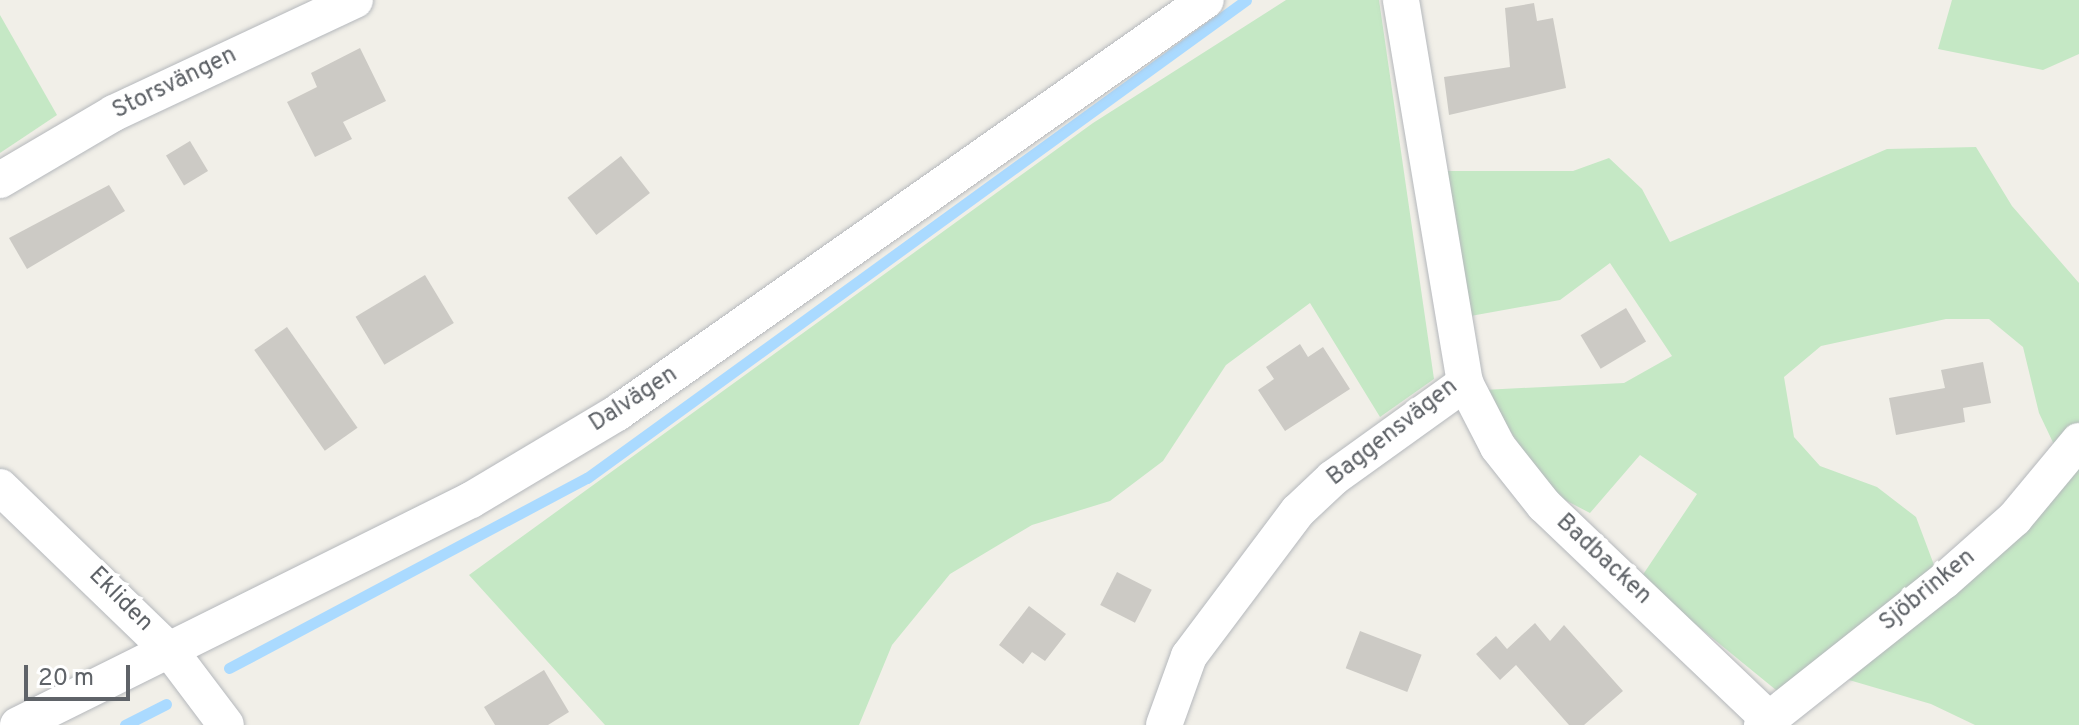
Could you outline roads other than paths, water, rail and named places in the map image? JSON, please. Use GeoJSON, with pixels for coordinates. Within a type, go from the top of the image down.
{"type":"FeatureCollection","features":[{"type":"Feature","properties":{"kind":"street","name":"Storsvängen"},"geometry":{"type":"LineString","coordinates":[[0,180],[114,113],[355,0]]}},
{"type":"Feature","properties":{"kind":"street","name":"Dalvägen"},"geometry":{"type":"LineString","coordinates":[[18,725],[171,652],[471,500],[617,413],[1206,0]]}},
{"type":"Feature","properties":{"kind":"street","name":"Baggensvägen"},"geometry":{"type":"LineString","coordinates":[[1164,725],[1189,656],[1298,511],[1333,478],[1465,383],[1401,0]]}},
{"type":"Feature","properties":{"kind":"street","name":"Badbacken"},"geometry":{"type":"LineString","coordinates":[[1465,383],[1498,447],[1544,505],[1765,721]]}},
{"type":"Feature","properties":{"kind":"street","name":"Sjöbrinken"},"geometry":{"type":"LineString","coordinates":[[1765,721],[1944,581],[2015,518],[2079,441]]}},
{"type":"Feature","properties":{"kind":"street","name":"Ekliden"},"geometry":{"type":"LineString","coordinates":[[0,487],[171,652],[226,725]]}},
{"type":"Feature","properties":{"kind":"waterway"},"geometry":{"type":"LineString","coordinates":[[229,668],[587,478],[1246,0]]}},
{"type":"Feature","properties":{"kind":"waterway"},"geometry":{"type":"LineString","coordinates":[[125,725],[166,704]]}}]}
